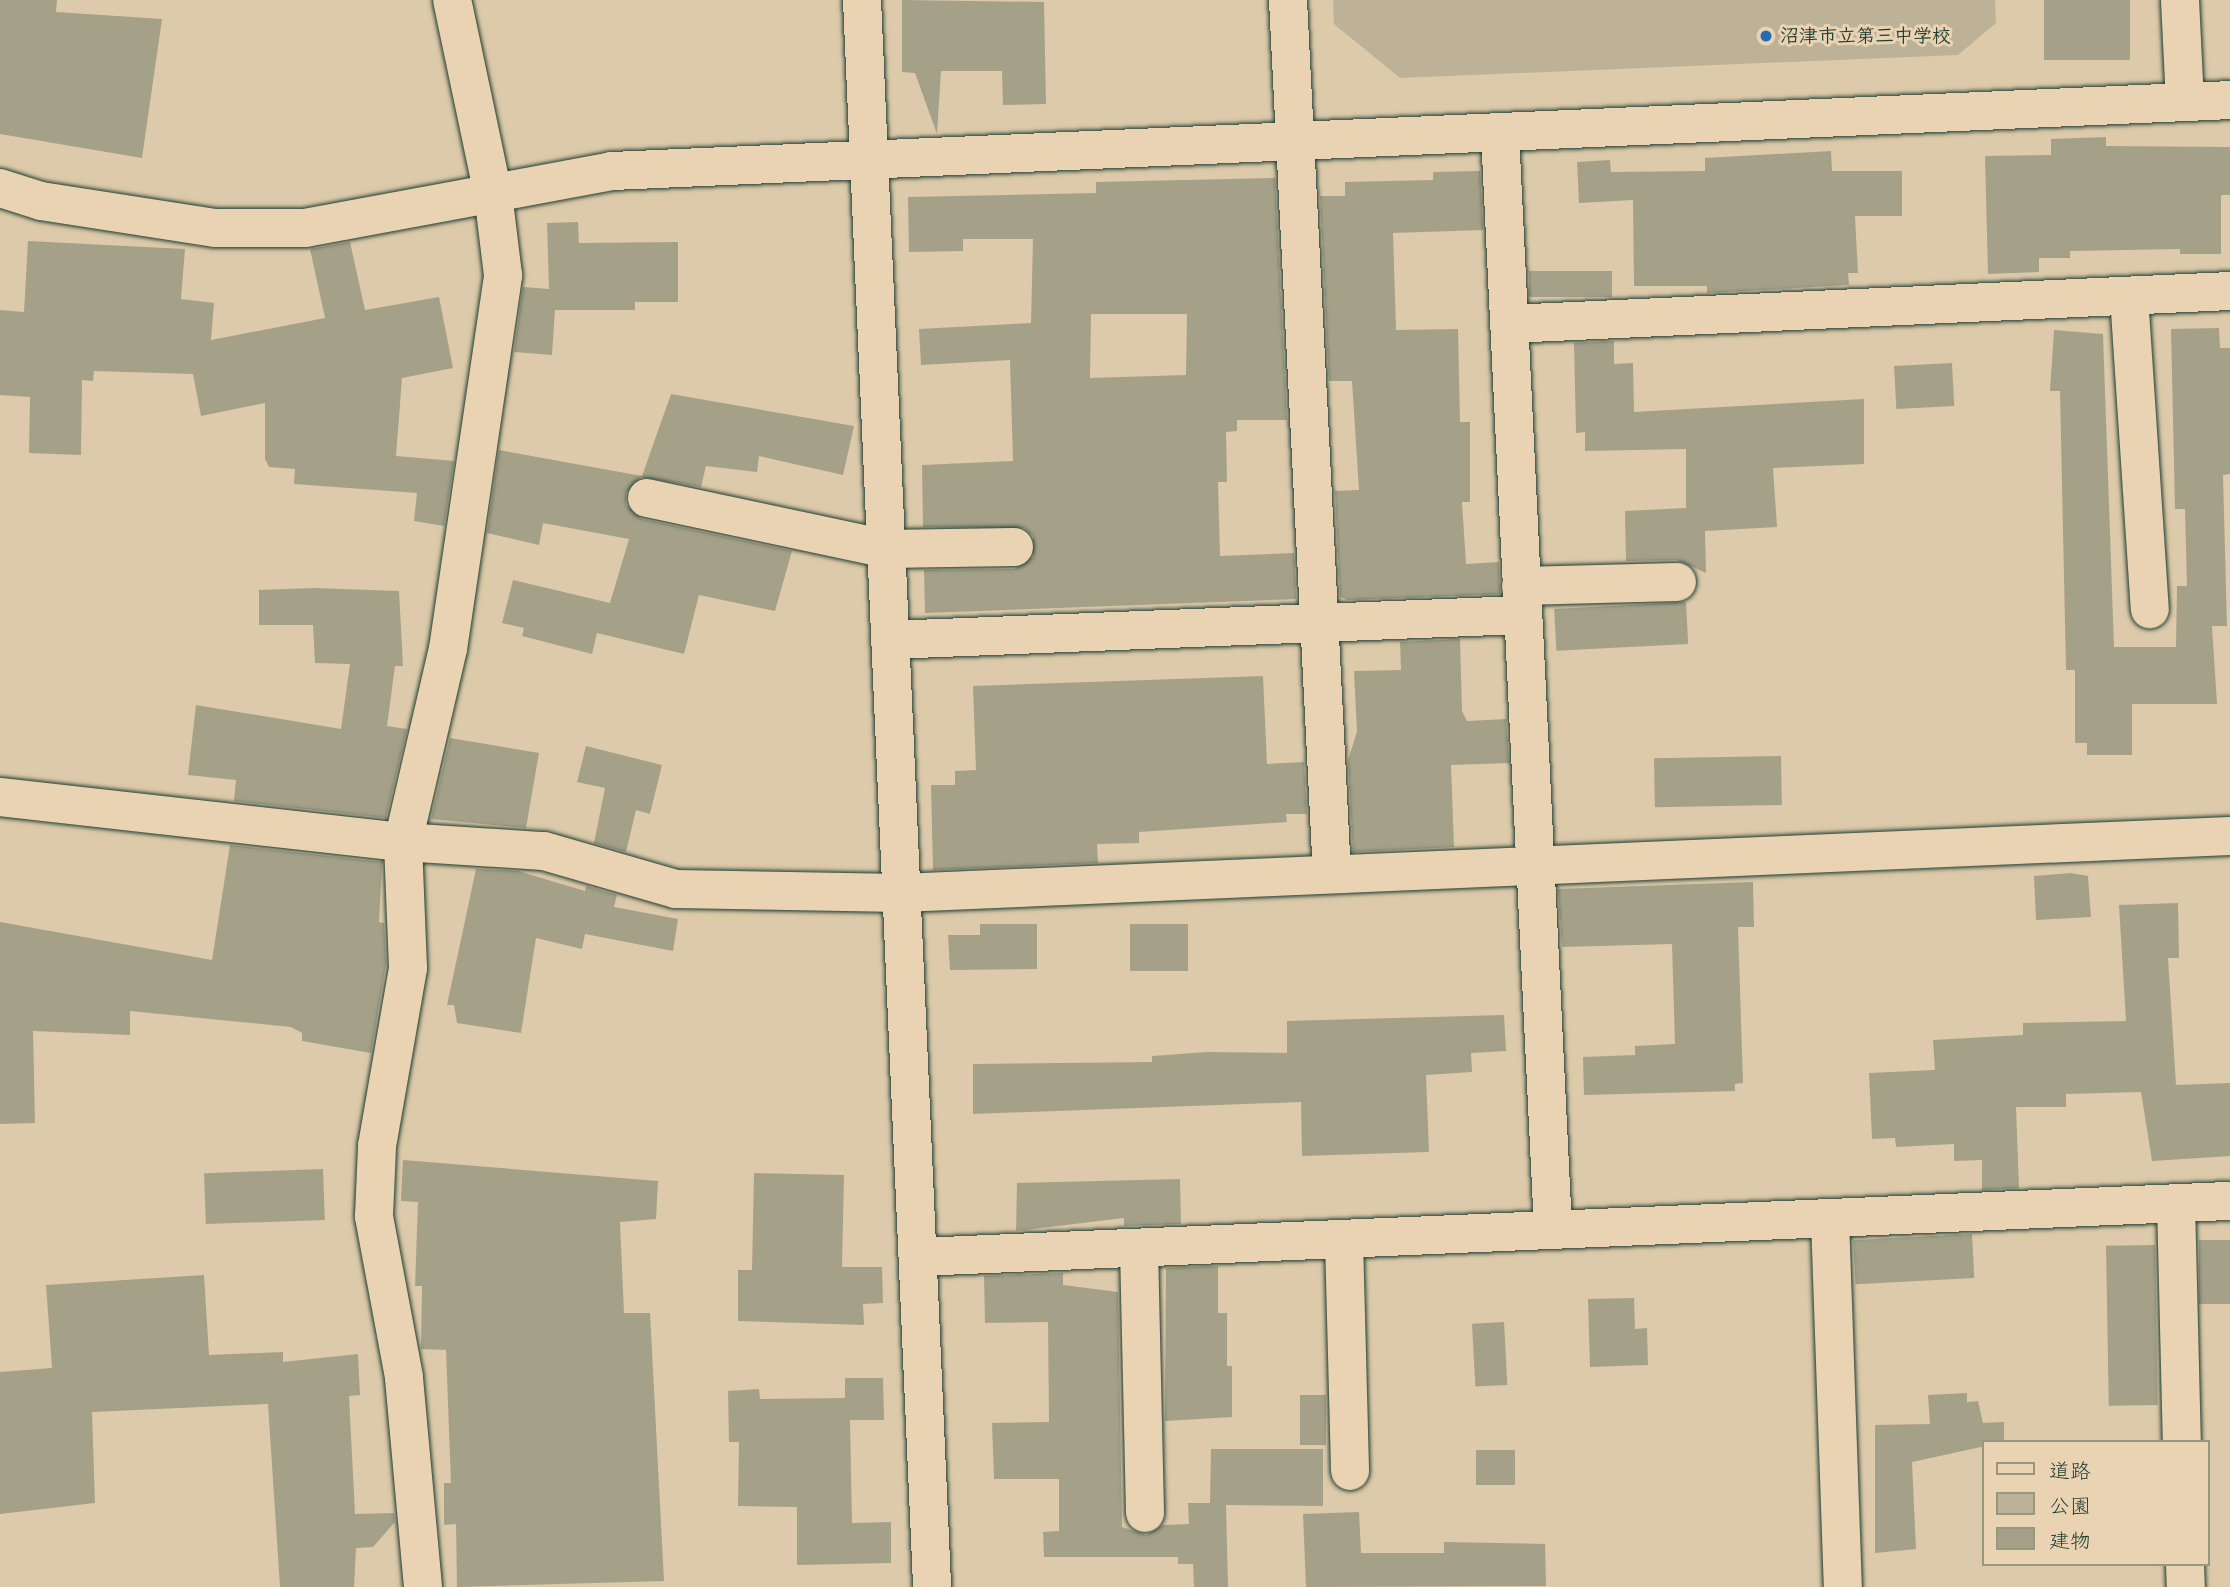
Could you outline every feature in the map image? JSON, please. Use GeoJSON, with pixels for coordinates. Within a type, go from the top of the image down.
{"type":"FeatureCollection","features":[{"type":"Feature","properties":{"kind":"street"},"geometry":{"type":"LineString","coordinates":[[424,1587],[404,1377],[374,1241],[377,1146],[408,968],[403,842],[423,775],[473,508],[503,275],[493,194],[452,0]]}},
{"type":"Feature","properties":{"kind":"street"},"geometry":{"type":"LineString","coordinates":[[862,0],[932,1587]]}},
{"type":"Feature","properties":{"kind":"street"},"geometry":{"type":"LineString","coordinates":[[1288,0],[1317,623],[1332,874]]}},
{"type":"Feature","properties":{"kind":"street"},"geometry":{"type":"LineString","coordinates":[[2180,0],[2185,102]]}},
{"type":"Feature","properties":{"kind":"street"},"geometry":{"type":"LineString","coordinates":[[0,188],[41,201],[215,229],[305,229],[612,171],[870,162],[2230,100]]}},
{"type":"Feature","properties":{"kind":"street"},"geometry":{"type":"LineString","coordinates":[[1500,133],[1553,1230]]}},
{"type":"Feature","properties":{"kind":"street"},"geometry":{"type":"LineString","coordinates":[[1509,324],[2230,291]]}},
{"type":"Feature","properties":{"kind":"street"},"geometry":{"type":"LineString","coordinates":[[2129,296],[2150,609]]}},
{"type":"Feature","properties":{"kind":"street"},"geometry":{"type":"LineString","coordinates":[[647,498],[886,549],[1014,547]]}},
{"type":"Feature","properties":{"kind":"street"},"geometry":{"type":"LineString","coordinates":[[890,640],[1317,623],[1677,582]]}},
{"type":"Feature","properties":{"kind":"street"},"geometry":{"type":"LineString","coordinates":[[0,797],[403,842],[544,851],[676,889],[901,893],[2230,836]]}},
{"type":"Feature","properties":{"kind":"street"},"geometry":{"type":"LineString","coordinates":[[919,1257],[2230,1200]]}},
{"type":"Feature","properties":{"kind":"street"},"geometry":{"type":"LineString","coordinates":[[2176,1203],[2182,1440]]}},
{"type":"Feature","properties":{"kind":"street"},"geometry":{"type":"LineString","coordinates":[[1830,1219],[1843,1587]]}},
{"type":"Feature","properties":{"kind":"street"},"geometry":{"type":"LineString","coordinates":[[1344,1240],[1350,1471]]}},
{"type":"Feature","properties":{"kind":"street"},"geometry":{"type":"LineString","coordinates":[[1139,1248],[1145,1513]]}},
{"type":"Feature","properties":{"kind":"street"},"geometry":{"type":"LineString","coordinates":[[2185,1566],[2186,1587]]}},
{"type":"Feature","properties":{"kind":"green space"},"geometry":{"type":"Polygon","coordinates":[[[1333,0],[1995,0],[1996,23],[1958,55],[1400,78],[1334,24],[1333,0]]]}},
{"type":"Feature","properties":{"kind":"building"},"geometry":{"type":"Polygon","coordinates":[[[0,0],[57,0],[56,12],[162,19],[142,158],[0,134],[0,0]]]}},
{"type":"Feature","properties":{"kind":"building"},"geometry":{"type":"Polygon","coordinates":[[[902,0],[1044,2],[1046,104],[1003,105],[1002,71],[941,71],[937,134],[915,73],[902,72],[902,0]]]}},
{"type":"Feature","properties":{"kind":"building"},"geometry":{"type":"Polygon","coordinates":[[[2044,0],[2130,0],[2130,60],[2044,60],[2044,0]]]}},
{"type":"Feature","properties":{"kind":"building"},"geometry":{"type":"Polygon","coordinates":[[[2106,137],[2106,146],[2230,147],[2230,195],[2221,195],[2221,254],[2180,254],[2180,249],[2070,251],[2070,258],[2039,258],[2039,272],[1988,274],[1985,156],[2051,155],[2051,139],[2106,137]]]}},
{"type":"Feature","properties":{"kind":"building"},"geometry":{"type":"Polygon","coordinates":[[[1831,151],[1832,171],[1902,171],[1902,216],[1855,216],[1858,273],[1848,273],[1849,285],[1707,293],[1707,286],[1634,286],[1633,200],[1579,203],[1577,162],[1610,160],[1611,172],[1705,171],[1705,158],[1831,151]]]}},
{"type":"Feature","properties":{"kind":"building"},"geometry":{"type":"Polygon","coordinates":[[[1480,171],[1483,230],[1393,233],[1396,330],[1458,329],[1460,422],[1470,422],[1470,502],[1462,502],[1466,564],[1499,562],[1500,594],[1348,600],[1340,597],[1335,491],[1359,490],[1352,381],[1329,381],[1320,196],[1345,196],[1345,182],[1433,180],[1433,172],[1480,171]]]}},
{"type":"Feature","properties":{"kind":"building"},"geometry":{"type":"Polygon","coordinates":[[[1275,178],[1287,420],[1237,420],[1237,431],[1226,432],[1227,482],[1218,482],[1220,556],[1294,553],[1296,599],[925,613],[924,570],[1014,569],[1033,557],[1033,536],[1024,528],[923,527],[922,465],[1013,461],[1010,360],[921,365],[919,329],[1031,323],[1033,239],[963,239],[963,251],[909,252],[908,197],[1096,193],[1096,182],[1275,178]],[[1091,314],[1090,378],[1186,375],[1187,314],[1091,314]]]}},
{"type":"Feature","properties":{"kind":"building"},"geometry":{"type":"Polygon","coordinates":[[[578,222],[579,243],[678,242],[678,302],[635,302],[635,310],[555,310],[552,355],[514,352],[523,287],[549,289],[547,223],[578,222]]]}},
{"type":"Feature","properties":{"kind":"building"},"geometry":{"type":"Polygon","coordinates":[[[28,241],[185,249],[181,299],[214,303],[211,340],[325,318],[310,249],[350,242],[365,310],[439,297],[453,368],[402,378],[396,456],[454,461],[444,526],[414,521],[417,493],[294,484],[295,469],[269,467],[265,459],[265,403],[201,416],[193,374],[94,371],[93,381],[82,380],[81,455],[29,453],[30,397],[0,395],[0,310],[24,312],[28,241]]]}},
{"type":"Feature","properties":{"kind":"building"},"geometry":{"type":"Polygon","coordinates":[[[1529,271],[1612,271],[1612,297],[1529,297],[1529,271]]]}},
{"type":"Feature","properties":{"kind":"building"},"geometry":{"type":"Polygon","coordinates":[[[2219,328],[2220,348],[2230,348],[2230,474],[2223,475],[2227,626],[2212,626],[2217,704],[2132,704],[2132,755],[2087,755],[2087,743],[2075,743],[2075,670],[2066,670],[2060,391],[2050,391],[2054,330],[2103,334],[2114,647],[2176,647],[2177,586],[2187,586],[2185,509],[2175,509],[2171,329],[2219,328]]]}},
{"type":"Feature","properties":{"kind":"building"},"geometry":{"type":"Polygon","coordinates":[[[1614,341],[1614,364],[1633,363],[1634,412],[1864,399],[1864,464],[1773,468],[1777,527],[1705,531],[1706,573],[1677,560],[1626,561],[1625,511],[1686,508],[1686,449],[1585,451],[1585,432],[1576,433],[1574,343],[1614,341]]]}},
{"type":"Feature","properties":{"kind":"building"},"geometry":{"type":"Polygon","coordinates":[[[1952,363],[1954,406],[1896,409],[1894,366],[1952,363]]]}},
{"type":"Feature","properties":{"kind":"building"},"geometry":{"type":"Polygon","coordinates":[[[671,394],[854,426],[843,475],[759,456],[757,472],[706,466],[701,487],[641,477],[626,493],[626,505],[642,519],[792,551],[775,611],[699,595],[684,654],[597,633],[592,654],[522,636],[524,628],[502,623],[513,580],[610,603],[629,539],[543,523],[539,545],[487,533],[499,450],[642,476],[671,394]]]}},
{"type":"Feature","properties":{"kind":"building"},"geometry":{"type":"Polygon","coordinates":[[[314,588],[399,591],[403,666],[395,666],[387,726],[407,729],[386,818],[234,801],[236,780],[188,775],[196,705],[341,729],[350,664],[315,663],[313,625],[259,625],[259,590],[314,588]]]}},
{"type":"Feature","properties":{"kind":"building"},"geometry":{"type":"Polygon","coordinates":[[[1686,602],[1688,644],[1556,651],[1554,609],[1686,602]]]}},
{"type":"Feature","properties":{"kind":"building"},"geometry":{"type":"Polygon","coordinates":[[[1460,639],[1462,711],[1467,721],[1506,719],[1509,763],[1451,765],[1454,847],[1353,852],[1348,760],[1357,732],[1354,671],[1401,670],[1400,642],[1460,639]]]}},
{"type":"Feature","properties":{"kind":"building"},"geometry":{"type":"Polygon","coordinates":[[[1263,676],[1267,764],[1304,762],[1307,814],[1286,814],[1287,822],[1139,832],[1139,843],[1097,844],[1098,863],[933,870],[931,785],[955,785],[955,771],[976,770],[973,686],[1263,676]]]}},
{"type":"Feature","properties":{"kind":"building"},"geometry":{"type":"Polygon","coordinates":[[[450,738],[539,753],[526,828],[431,819],[450,738]]]}},
{"type":"Feature","properties":{"kind":"building"},"geometry":{"type":"Polygon","coordinates":[[[586,746],[662,765],[650,814],[636,810],[626,852],[594,843],[605,788],[577,782],[586,746]]]}},
{"type":"Feature","properties":{"kind":"building"},"geometry":{"type":"Polygon","coordinates":[[[1781,756],[1782,805],[1655,807],[1654,758],[1781,756]]]}},
{"type":"Feature","properties":{"kind":"building"},"geometry":{"type":"Polygon","coordinates":[[[230,845],[382,862],[379,922],[384,923],[386,964],[371,1053],[302,1041],[302,1033],[291,1027],[130,1011],[130,1035],[33,1031],[35,1123],[0,1124],[0,922],[212,960],[230,845]]]}},
{"type":"Feature","properties":{"kind":"building"},"geometry":{"type":"Polygon","coordinates":[[[476,869],[518,871],[585,891],[586,886],[617,895],[614,907],[678,919],[673,951],[585,934],[582,949],[536,938],[521,1033],[457,1023],[454,1005],[447,1005],[476,869]]]}},
{"type":"Feature","properties":{"kind":"building"},"geometry":{"type":"Polygon","coordinates":[[[2071,873],[2088,876],[2091,917],[2036,920],[2034,876],[2071,873]]]}},
{"type":"Feature","properties":{"kind":"building"},"geometry":{"type":"Polygon","coordinates":[[[1753,882],[1754,927],[1738,927],[1743,1083],[1735,1084],[1735,1091],[1584,1095],[1583,1057],[1635,1055],[1635,1046],[1675,1044],[1672,944],[1562,947],[1558,889],[1753,882]]]}},
{"type":"Feature","properties":{"kind":"building"},"geometry":{"type":"Polygon","coordinates":[[[2178,903],[2179,958],[2168,958],[2176,1085],[2230,1083],[2230,1156],[2152,1161],[2141,1092],[2066,1094],[2066,1107],[2016,1107],[2019,1188],[1982,1190],[1982,1160],[1954,1161],[1954,1144],[1896,1147],[1895,1138],[1872,1139],[1869,1073],[1935,1070],[1933,1040],[2023,1035],[2023,1023],[2126,1021],[2119,905],[2178,903]]]}},
{"type":"Feature","properties":{"kind":"building"},"geometry":{"type":"Polygon","coordinates":[[[980,924],[1037,924],[1037,969],[950,970],[948,935],[980,935],[980,924]]]}},
{"type":"Feature","properties":{"kind":"building"},"geometry":{"type":"Polygon","coordinates":[[[1130,924],[1188,924],[1188,971],[1130,971],[1130,924]]]}},
{"type":"Feature","properties":{"kind":"building"},"geometry":{"type":"Polygon","coordinates":[[[1504,1015],[1506,1051],[1471,1053],[1472,1072],[1426,1075],[1429,1152],[1302,1156],[1301,1102],[973,1114],[973,1064],[1152,1062],[1152,1056],[1208,1052],[1287,1053],[1287,1021],[1504,1015]]]}},
{"type":"Feature","properties":{"kind":"building"},"geometry":{"type":"Polygon","coordinates":[[[403,1160],[658,1181],[656,1219],[620,1222],[624,1313],[650,1313],[664,1581],[457,1587],[456,1524],[444,1525],[444,1483],[451,1483],[446,1350],[421,1349],[422,1286],[415,1286],[418,1202],[401,1201],[403,1160]]]}},
{"type":"Feature","properties":{"kind":"building"},"geometry":{"type":"Polygon","coordinates":[[[323,1169],[325,1220],[206,1224],[204,1173],[323,1169]]]}},
{"type":"Feature","properties":{"kind":"building"},"geometry":{"type":"Polygon","coordinates":[[[754,1173],[844,1175],[842,1267],[882,1267],[883,1303],[863,1304],[864,1325],[738,1321],[738,1270],[752,1270],[754,1173]]]}},
{"type":"Feature","properties":{"kind":"building"},"geometry":{"type":"Polygon","coordinates":[[[1180,1179],[1181,1224],[1124,1226],[1124,1218],[1016,1231],[1017,1183],[1180,1179]]]}},
{"type":"Feature","properties":{"kind":"building"},"geometry":{"type":"Polygon","coordinates":[[[1972,1234],[1974,1278],[1855,1284],[1853,1240],[1972,1234]]]}},
{"type":"Feature","properties":{"kind":"building"},"geometry":{"type":"Polygon","coordinates":[[[2199,1240],[2230,1240],[2230,1304],[2199,1304],[2199,1240]]]}},
{"type":"Feature","properties":{"kind":"building"},"geometry":{"type":"Polygon","coordinates":[[[2155,1245],[2158,1405],[2109,1406],[2106,1246],[2155,1245]]]}},
{"type":"Feature","properties":{"kind":"building"},"geometry":{"type":"Polygon","coordinates":[[[1218,1266],[1218,1313],[1227,1313],[1227,1366],[1232,1366],[1232,1417],[1165,1421],[1166,1268],[1218,1266]]]}},
{"type":"Feature","properties":{"kind":"building"},"geometry":{"type":"Polygon","coordinates":[[[1063,1273],[1063,1285],[1118,1292],[1122,1527],[1146,1535],[1163,1525],[1189,1524],[1188,1503],[1210,1503],[1211,1449],[1323,1449],[1323,1506],[1226,1505],[1228,1587],[1194,1587],[1193,1564],[1178,1564],[1178,1557],[1044,1557],[1043,1532],[1059,1531],[1059,1479],[994,1479],[992,1423],[1049,1422],[1048,1322],[985,1323],[984,1276],[1063,1273]]]}},
{"type":"Feature","properties":{"kind":"building"},"geometry":{"type":"Polygon","coordinates":[[[204,1275],[209,1355],[283,1352],[283,1362],[358,1354],[360,1395],[349,1396],[355,1514],[394,1513],[395,1522],[373,1547],[356,1548],[354,1587],[280,1587],[268,1404],[92,1412],[95,1503],[0,1514],[0,1372],[52,1368],[46,1285],[204,1275]]]}},
{"type":"Feature","properties":{"kind":"building"},"geometry":{"type":"Polygon","coordinates":[[[1634,1298],[1635,1329],[1647,1328],[1648,1365],[1590,1367],[1588,1299],[1634,1298]]]}},
{"type":"Feature","properties":{"kind":"building"},"geometry":{"type":"Polygon","coordinates":[[[1504,1322],[1507,1385],[1475,1387],[1472,1324],[1504,1322]]]}},
{"type":"Feature","properties":{"kind":"building"},"geometry":{"type":"Polygon","coordinates":[[[845,1378],[883,1378],[884,1420],[850,1420],[852,1523],[891,1522],[891,1563],[797,1565],[797,1507],[738,1506],[739,1442],[729,1442],[728,1391],[759,1389],[760,1399],[845,1398],[845,1378]]]}},
{"type":"Feature","properties":{"kind":"building"},"geometry":{"type":"Polygon","coordinates":[[[1967,1393],[1967,1402],[1978,1401],[1983,1423],[2004,1422],[2004,1440],[1982,1440],[1982,1447],[1912,1462],[1916,1549],[1875,1553],[1875,1425],[1930,1424],[1928,1395],[1967,1393]]]}},
{"type":"Feature","properties":{"kind":"building"},"geometry":{"type":"Polygon","coordinates":[[[1300,1395],[1326,1395],[1326,1445],[1300,1445],[1300,1395]]]}},
{"type":"Feature","properties":{"kind":"building"},"geometry":{"type":"Polygon","coordinates":[[[1476,1450],[1515,1450],[1515,1485],[1476,1485],[1476,1450]]]}},
{"type":"Feature","properties":{"kind":"building"},"geometry":{"type":"Polygon","coordinates":[[[1359,1512],[1361,1553],[1444,1553],[1444,1542],[1545,1544],[1546,1586],[1306,1587],[1303,1514],[1359,1512]]]}},
{"type":"Feature","properties":{"kind":"place","name":"沼津市立第三中学校"},"geometry":{"type":"Point","coordinates":[1766,36]}}]}
